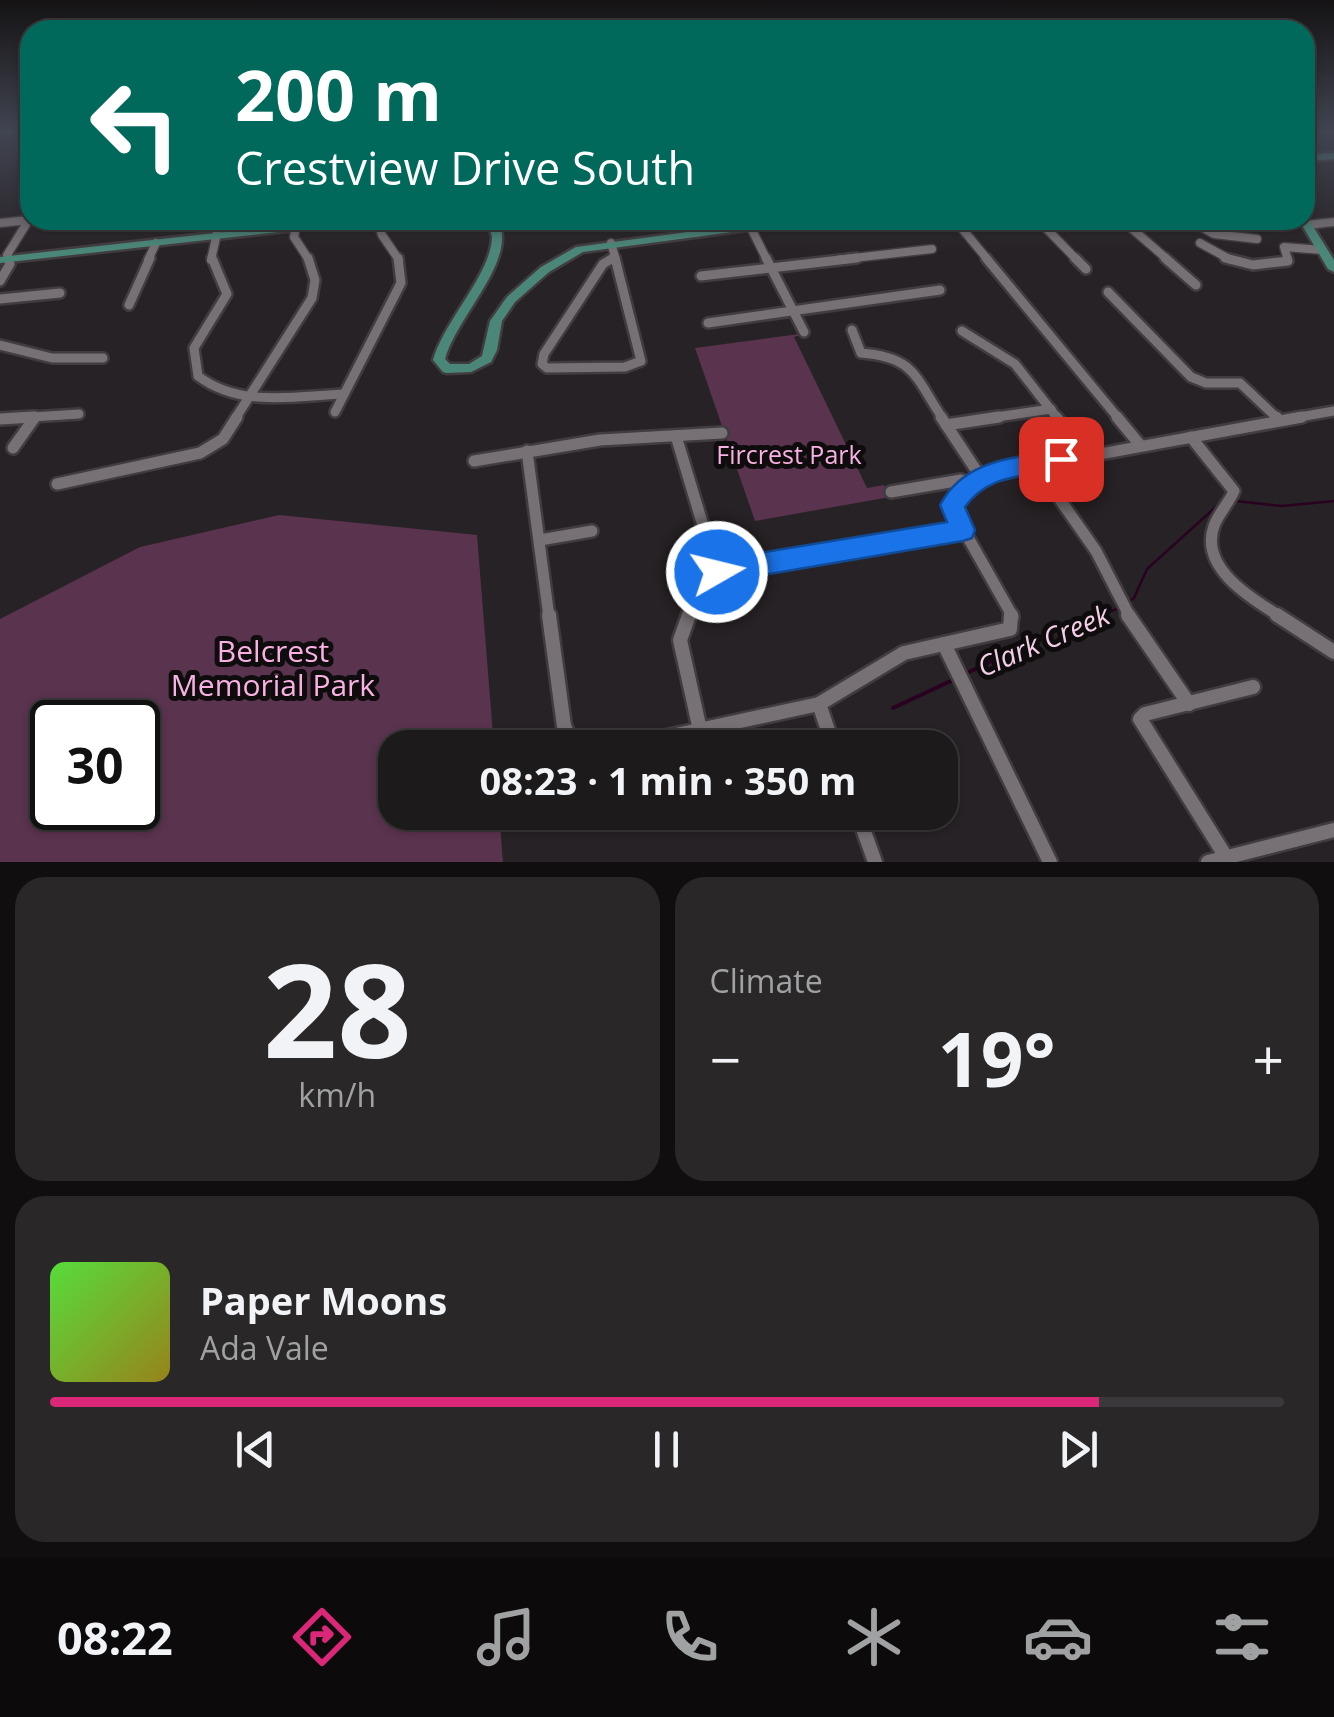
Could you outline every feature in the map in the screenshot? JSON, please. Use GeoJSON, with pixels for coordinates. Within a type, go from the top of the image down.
{"type":"FeatureCollection","features":[{"type":"Feature","properties":{"kind":"main road"},"geometry":{"type":"LineString","coordinates":[[3,261],[255,230]]}},
{"type":"Feature","properties":{"kind":"main road"},"geometry":{"type":"LineString","coordinates":[[497,230],[492,253],[462,317],[439,352],[438,360],[447,369],[471,368],[487,359],[494,326],[502,312],[562,258],[580,248],[715,230]]}},
{"type":"Feature","properties":{"kind":"main road"},"geometry":{"type":"LineString","coordinates":[[1310,230],[1334,270]]}},
{"type":"Feature","properties":{"kind":"street"},"geometry":{"type":"LineString","coordinates":[[0,280],[10,264],[3,261],[23,230]]}},
{"type":"Feature","properties":{"kind":"street"},"geometry":{"type":"LineString","coordinates":[[216,230],[211,260],[228,294],[196,342],[194,368],[213,387],[252,395],[344,394]]}},
{"type":"Feature","properties":{"kind":"street"},"geometry":{"type":"LineString","coordinates":[[57,484],[210,449],[229,432],[306,310],[315,288],[314,264],[296,240],[296,230]]}},
{"type":"Feature","properties":{"kind":"street"},"geometry":{"type":"LineString","coordinates":[[336,412],[395,297],[402,275],[397,253],[378,230]]}},
{"type":"Feature","properties":{"kind":"street"},"geometry":{"type":"LineString","coordinates":[[752,230],[804,332]]}},
{"type":"Feature","properties":{"kind":"street"},"geometry":{"type":"LineString","coordinates":[[963,230],[1140,445]]}},
{"type":"Feature","properties":{"kind":"street"},"geometry":{"type":"LineString","coordinates":[[1048,230],[1086,269]]}},
{"type":"Feature","properties":{"kind":"street"},"geometry":{"type":"LineString","coordinates":[[1133,230],[1196,285]]}},
{"type":"Feature","properties":{"kind":"street"},"geometry":{"type":"LineString","coordinates":[[1207,230],[1256,239]]}},
{"type":"Feature","properties":{"kind":"street"},"geometry":{"type":"LineString","coordinates":[[129,305],[156,242]]}},
{"type":"Feature","properties":{"kind":"street"},"geometry":{"type":"LineString","coordinates":[[611,243],[612,258],[618,264],[643,357],[638,364],[552,370],[542,364],[544,354],[603,264],[612,258]]}},
{"type":"Feature","properties":{"kind":"street"},"geometry":{"type":"LineString","coordinates":[[1200,244],[1222,260],[1272,264],[1288,261],[1284,247],[1322,250]]}},
{"type":"Feature","properties":{"kind":"street"},"geometry":{"type":"LineString","coordinates":[[701,276],[932,249]]}},
{"type":"Feature","properties":{"kind":"street"},"geometry":{"type":"LineString","coordinates":[[708,323],[940,290]]}},
{"type":"Feature","properties":{"kind":"street"},"geometry":{"type":"LineString","coordinates":[[0,300],[60,292]]}},
{"type":"Feature","properties":{"kind":"street"},"geometry":{"type":"LineString","coordinates":[[1108,292],[1192,376],[1206,383],[1240,384],[1279,420]]}},
{"type":"Feature","properties":{"kind":"street"},"geometry":{"type":"LineString","coordinates":[[852,330],[861,353],[891,355],[906,362],[946,425],[974,480]]}},
{"type":"Feature","properties":{"kind":"street"},"geometry":{"type":"LineString","coordinates":[[962,331],[1016,364],[1086,455]]}},
{"type":"Feature","properties":{"kind":"street"},"geometry":{"type":"LineString","coordinates":[[0,346],[52,358],[103,358]]}},
{"type":"Feature","properties":{"kind":"street"},"geometry":{"type":"LineString","coordinates":[[946,425],[1050,408]]}},
{"type":"Feature","properties":{"kind":"street"},"geometry":{"type":"LineString","coordinates":[[891,492],[974,480],[1036,464],[1334,411]]}},
{"type":"Feature","properties":{"kind":"street"},"geometry":{"type":"LineString","coordinates":[[0,420],[78,414]]}},
{"type":"Feature","properties":{"kind":"street"},"geometry":{"type":"LineString","coordinates":[[13,448],[34,417]]}},
{"type":"Feature","properties":{"kind":"street"},"geometry":{"type":"LineString","coordinates":[[474,461],[600,440],[722,433]]}},
{"type":"Feature","properties":{"kind":"street"},"geometry":{"type":"LineString","coordinates":[[676,436],[717,572]]}},
{"type":"Feature","properties":{"kind":"street"},"geometry":{"type":"LineString","coordinates":[[1190,436],[1230,480],[1234,490],[1212,528],[1212,546],[1225,574],[1253,600],[1314,634],[1334,652]]}},
{"type":"Feature","properties":{"kind":"street"},"geometry":{"type":"LineString","coordinates":[[527,451],[567,730]]}},
{"type":"Feature","properties":{"kind":"street"},"geometry":{"type":"LineString","coordinates":[[1036,464],[1096,551],[1122,604],[1189,704]]}},
{"type":"Feature","properties":{"kind":"street"},"geometry":{"type":"LineString","coordinates":[[963,530],[717,572],[686,619],[680,640],[700,730],[819,704],[890,660],[944,644],[1004,633],[1013,624],[952,505],[974,480]]}},
{"type":"Feature","properties":{"kind":"street"},"geometry":{"type":"LineString","coordinates":[[540,540],[592,530]]}},
{"type":"Feature","properties":{"kind":"street"},"geometry":{"type":"LineString","coordinates":[[944,644],[1050,862]]}},
{"type":"Feature","properties":{"kind":"street"},"geometry":{"type":"LineString","coordinates":[[1226,858],[1140,718],[1253,688]]}},
{"type":"Feature","properties":{"kind":"street"},"geometry":{"type":"LineString","coordinates":[[819,704],[828,730]]}},
{"type":"Feature","properties":{"kind":"street"},"geometry":{"type":"LineString","coordinates":[[864,830],[875,862]]}},
{"type":"Feature","properties":{"kind":"street"},"geometry":{"type":"LineString","coordinates":[[1208,862],[1334,830]]}},
{"type":"Feature","properties":{"kind":"green space","name":"Fircrest Park"},"geometry":{"type":"Polygon","coordinates":[[[807,333],[794,337],[867,488],[884,485],[890,497],[755,521],[695,348],[807,333]]]}},
{"type":"Feature","properties":{"kind":"green space","name":"Belcrest Memorial Park"},"geometry":{"type":"Polygon","coordinates":[[[279,515],[477,535],[493,730],[378,730],[378,830],[500,830],[503,862],[0,862],[0,619],[140,547],[279,515]]]}},
{"type":"Feature","properties":{"kind":"waterway","name":"Clark Creek"},"geometry":{"type":"LineString","coordinates":[[1236,501],[1282,506],[1334,501]]}},
{"type":"Feature","properties":{"kind":"waterway","name":"Clark Creek"},"geometry":{"type":"LineString","coordinates":[[1127,603],[1134,598],[1147,569],[1218,505]]}},
{"type":"Feature","properties":{"kind":"waterway","name":"Clark Creek"},"geometry":{"type":"LineString","coordinates":[[1094,617],[1120,608]]}},
{"type":"Feature","properties":{"kind":"waterway","name":"Clark Creek"},"geometry":{"type":"LineString","coordinates":[[967,673],[1049,633],[1101,615]]}},
{"type":"Feature","properties":{"kind":"waterway","name":"Clark Creek"},"geometry":{"type":"LineString","coordinates":[[893,708],[955,679]]}},
{"type":"Feature","properties":{"kind":"route"},"geometry":{"type":"LineString","coordinates":[[717,572],[963,530],[952,505],[968,483],[993,471],[1061,459]]}}]}
